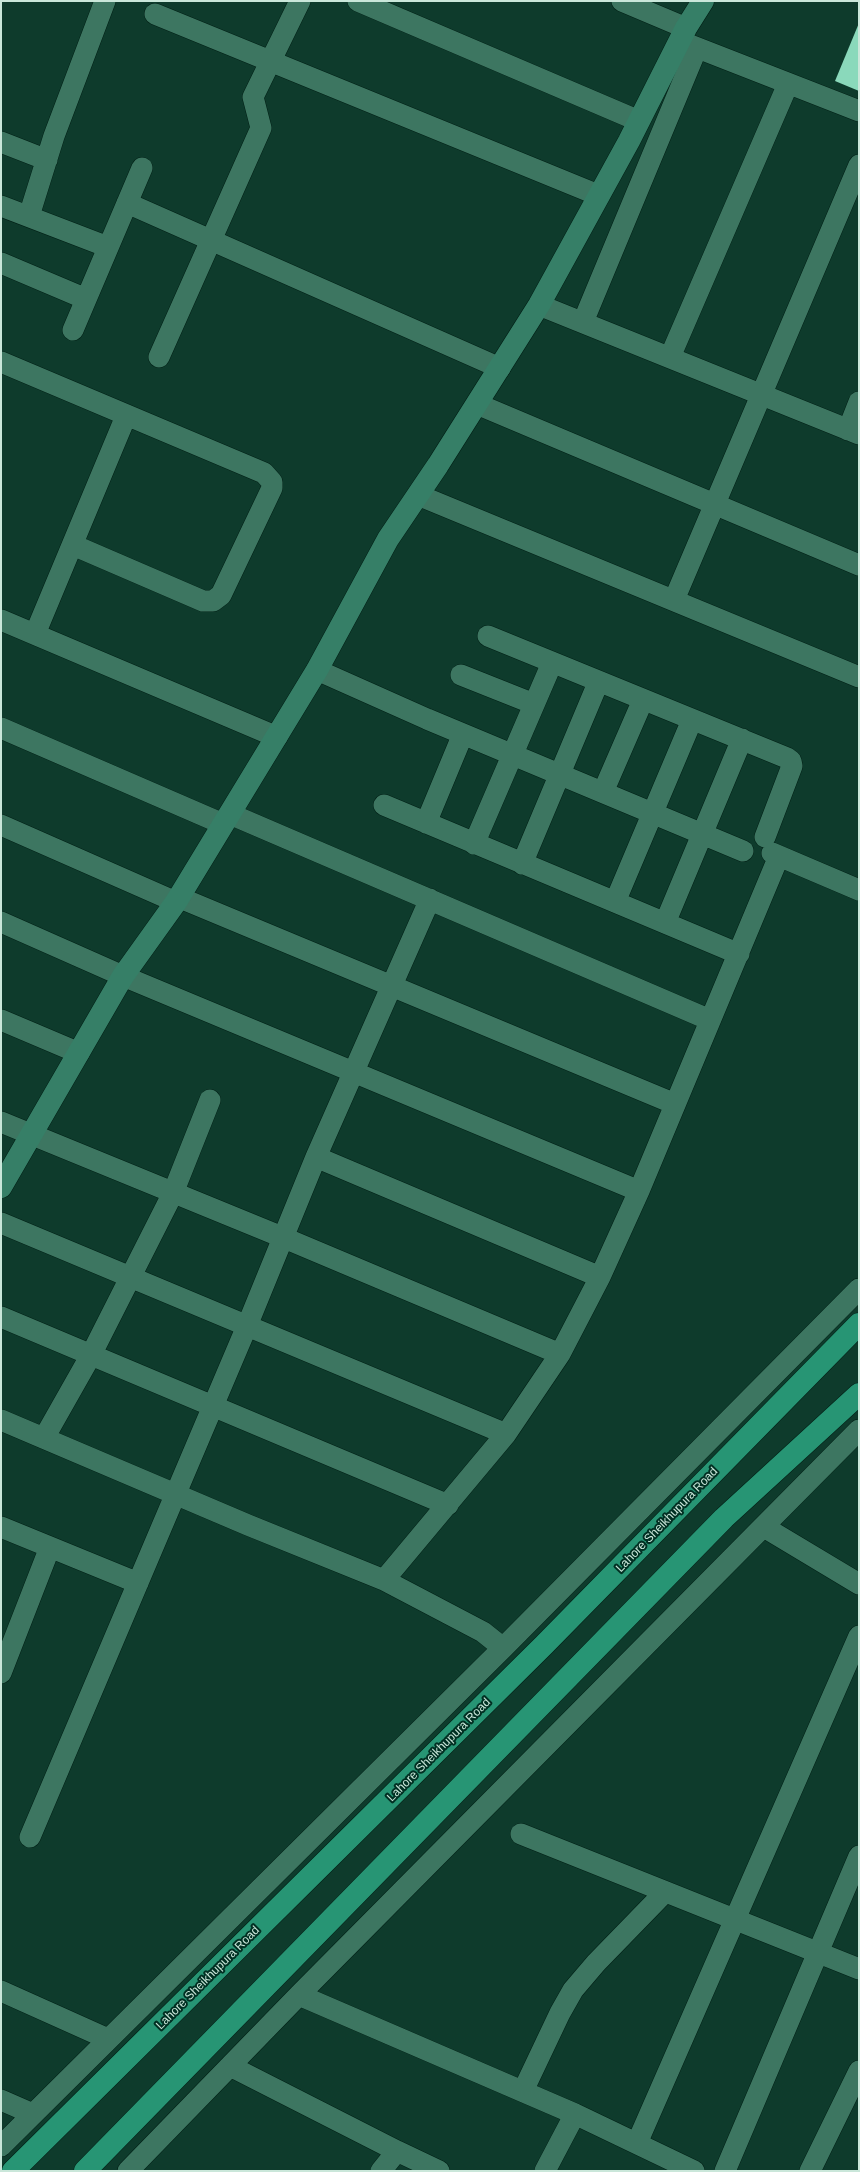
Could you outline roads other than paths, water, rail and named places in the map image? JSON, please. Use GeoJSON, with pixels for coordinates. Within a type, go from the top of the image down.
{"type":"FeatureCollection","features":[{"type":"Feature","properties":{"kind":"highway","name":"Lahore Sheikhupura Road"},"geometry":{"type":"LineString","coordinates":[[13,2171],[544,1645],[859,1324]]}},
{"type":"Feature","properties":{"kind":"highway"},"geometry":{"type":"LineString","coordinates":[[85,2171],[724,1518],[859,1394]]}},
{"type":"Feature","properties":{"kind":"street"},"geometry":{"type":"LineString","coordinates":[[29,216],[46,160],[105,1]]}},
{"type":"Feature","properties":{"kind":"street"},"geometry":{"type":"LineString","coordinates":[[159,357],[261,128],[253,97],[300,1]]}},
{"type":"Feature","properties":{"kind":"street"},"geometry":{"type":"LineString","coordinates":[[358,1],[639,121]]}},
{"type":"Feature","properties":{"kind":"street"},"geometry":{"type":"LineString","coordinates":[[622,1],[688,39],[788,84],[859,112]]}},
{"type":"Feature","properties":{"kind":"street"},"geometry":{"type":"LineString","coordinates":[[583,322],[703,1]]}},
{"type":"Feature","properties":{"kind":"street"},"geometry":{"type":"LineString","coordinates":[[155,14],[598,195]]}},
{"type":"Feature","properties":{"kind":"street"},"geometry":{"type":"LineString","coordinates":[[1,1187],[123,976],[177,899],[277,737],[317,670],[388,539],[477,404],[539,305],[639,121],[688,39]]}},
{"type":"Feature","properties":{"kind":"street"},"geometry":{"type":"LineString","coordinates":[[670,358],[788,84]]}},
{"type":"Feature","properties":{"kind":"street"},"geometry":{"type":"LineString","coordinates":[[1,142],[46,160]]}},
{"type":"Feature","properties":{"kind":"street"},"geometry":{"type":"LineString","coordinates":[[674,600],[714,504],[763,395],[859,165]]}},
{"type":"Feature","properties":{"kind":"street"},"geometry":{"type":"LineString","coordinates":[[73,330],[142,168]]}},
{"type":"Feature","properties":{"kind":"street"},"geometry":{"type":"LineString","coordinates":[[127,203],[500,368]]}},
{"type":"Feature","properties":{"kind":"street"},"geometry":{"type":"LineString","coordinates":[[1,206],[108,247]]}},
{"type":"Feature","properties":{"kind":"street"},"geometry":{"type":"LineString","coordinates":[[1,264],[86,299]]}},
{"type":"Feature","properties":{"kind":"street"},"geometry":{"type":"LineString","coordinates":[[539,305],[854,432],[859,402]]}},
{"type":"Feature","properties":{"kind":"street"},"geometry":{"type":"LineString","coordinates":[[1,362],[264,473],[270,477],[272,488],[221,595],[213,600],[204,601],[73,545]]}},
{"type":"Feature","properties":{"kind":"street"},"geometry":{"type":"LineString","coordinates":[[477,404],[859,565]]}},
{"type":"Feature","properties":{"kind":"street"},"geometry":{"type":"LineString","coordinates":[[35,634],[126,416]]}},
{"type":"Feature","properties":{"kind":"street"},"geometry":{"type":"LineString","coordinates":[[418,495],[859,677]]}},
{"type":"Feature","properties":{"kind":"street"},"geometry":{"type":"LineString","coordinates":[[1,620],[277,737]]}},
{"type":"Feature","properties":{"kind":"street"},"geometry":{"type":"LineString","coordinates":[[384,1580],[506,1434],[560,1354],[600,1277],[639,1191],[739,954],[772,849],[792,766],[791,761],[742,739],[598,683],[488,636]]}},
{"type":"Feature","properties":{"kind":"street"},"geometry":{"type":"LineString","coordinates":[[474,844],[514,755],[552,663]]}},
{"type":"Feature","properties":{"kind":"street"},"geometry":{"type":"LineString","coordinates":[[317,670],[463,734],[743,850],[745,856],[754,864],[765,863],[772,849]]}},
{"type":"Feature","properties":{"kind":"street"},"geometry":{"type":"LineString","coordinates":[[461,675],[534,704]]}},
{"type":"Feature","properties":{"kind":"street"},"geometry":{"type":"LineString","coordinates":[[522,864],[598,683]]}},
{"type":"Feature","properties":{"kind":"street"},"geometry":{"type":"LineString","coordinates":[[603,792],[643,700]]}},
{"type":"Feature","properties":{"kind":"street"},"geometry":{"type":"LineString","coordinates":[[615,902],[692,720]]}},
{"type":"Feature","properties":{"kind":"street"},"geometry":{"type":"LineString","coordinates":[[1,728],[226,819],[430,899],[710,1020]]}},
{"type":"Feature","properties":{"kind":"street"},"geometry":{"type":"LineString","coordinates":[[426,823],[463,734]]}},
{"type":"Feature","properties":{"kind":"street"},"geometry":{"type":"LineString","coordinates":[[665,923],[742,739]]}},
{"type":"Feature","properties":{"kind":"street"},"geometry":{"type":"LineString","coordinates":[[384,805],[739,954]]}},
{"type":"Feature","properties":{"kind":"street"},"geometry":{"type":"LineString","coordinates":[[1,826],[391,985],[675,1104]]}},
{"type":"Feature","properties":{"kind":"street"},"geometry":{"type":"LineString","coordinates":[[772,849],[859,890]]}},
{"type":"Feature","properties":{"kind":"street"},"geometry":{"type":"LineString","coordinates":[[30,1837],[247,1326],[282,1237],[316,1157],[430,899]]}},
{"type":"Feature","properties":{"kind":"street"},"geometry":{"type":"LineString","coordinates":[[1,922],[123,976],[639,1191]]}},
{"type":"Feature","properties":{"kind":"street"},"geometry":{"type":"LineString","coordinates":[[1,1020],[79,1053]]}},
{"type":"Feature","properties":{"kind":"street"},"geometry":{"type":"LineString","coordinates":[[44,1438],[91,1355],[173,1193],[210,1100]]}},
{"type":"Feature","properties":{"kind":"street"},"geometry":{"type":"LineString","coordinates":[[1,1122],[282,1237],[560,1354]]}},
{"type":"Feature","properties":{"kind":"street"},"geometry":{"type":"LineString","coordinates":[[316,1157],[600,1277]]}},
{"type":"Feature","properties":{"kind":"street"},"geometry":{"type":"LineString","coordinates":[[1,1223],[506,1434]]}},
{"type":"Feature","properties":{"kind":"street"},"geometry":{"type":"LineString","coordinates":[[1,2146],[503,1648],[859,1290]]}},
{"type":"Feature","properties":{"kind":"street"},"geometry":{"type":"LineString","coordinates":[[1,1317],[448,1505]]}},
{"type":"Feature","properties":{"kind":"street"},"geometry":{"type":"LineString","coordinates":[[1,1420],[384,1580],[483,1632],[503,1648]]}},
{"type":"Feature","properties":{"kind":"street"},"geometry":{"type":"LineString","coordinates":[[131,2170],[230,2066],[859,1430]]}},
{"type":"Feature","properties":{"kind":"street"},"geometry":{"type":"LineString","coordinates":[[1,1527],[138,1583]]}},
{"type":"Feature","properties":{"kind":"street"},"geometry":{"type":"LineString","coordinates":[[764,1527],[859,1584]]}},
{"type":"Feature","properties":{"kind":"street"},"geometry":{"type":"LineString","coordinates":[[1,1673],[50,1547]]}},
{"type":"Feature","properties":{"kind":"street"},"geometry":{"type":"LineString","coordinates":[[637,2143],[859,1636]]}},
{"type":"Feature","properties":{"kind":"street"},"geometry":{"type":"LineString","coordinates":[[521,1834],[859,1969]]}},
{"type":"Feature","properties":{"kind":"street"},"geometry":{"type":"LineString","coordinates":[[725,2171],[859,1856]]}},
{"type":"Feature","properties":{"kind":"street"},"geometry":{"type":"LineString","coordinates":[[523,2091],[560,2013],[573,1990],[596,1963],[665,1892]]}},
{"type":"Feature","properties":{"kind":"street"},"geometry":{"type":"LineString","coordinates":[[1,1991],[108,2039]]}},
{"type":"Feature","properties":{"kind":"street"},"geometry":{"type":"LineString","coordinates":[[299,1996],[575,2114],[691,2170]]}},
{"type":"Feature","properties":{"kind":"street"},"geometry":{"type":"LineString","coordinates":[[230,2066],[439,2171]]}},
{"type":"Feature","properties":{"kind":"street"},"geometry":{"type":"LineString","coordinates":[[810,2171],[859,2072]]}},
{"type":"Feature","properties":{"kind":"street"},"geometry":{"type":"LineString","coordinates":[[1,2100],[33,2114]]}},
{"type":"Feature","properties":{"kind":"street"},"geometry":{"type":"LineString","coordinates":[[545,2171],[575,2114]]}},
{"type":"Feature","properties":{"kind":"street"},"geometry":{"type":"LineString","coordinates":[[381,2171],[397,2151]]}}]}
